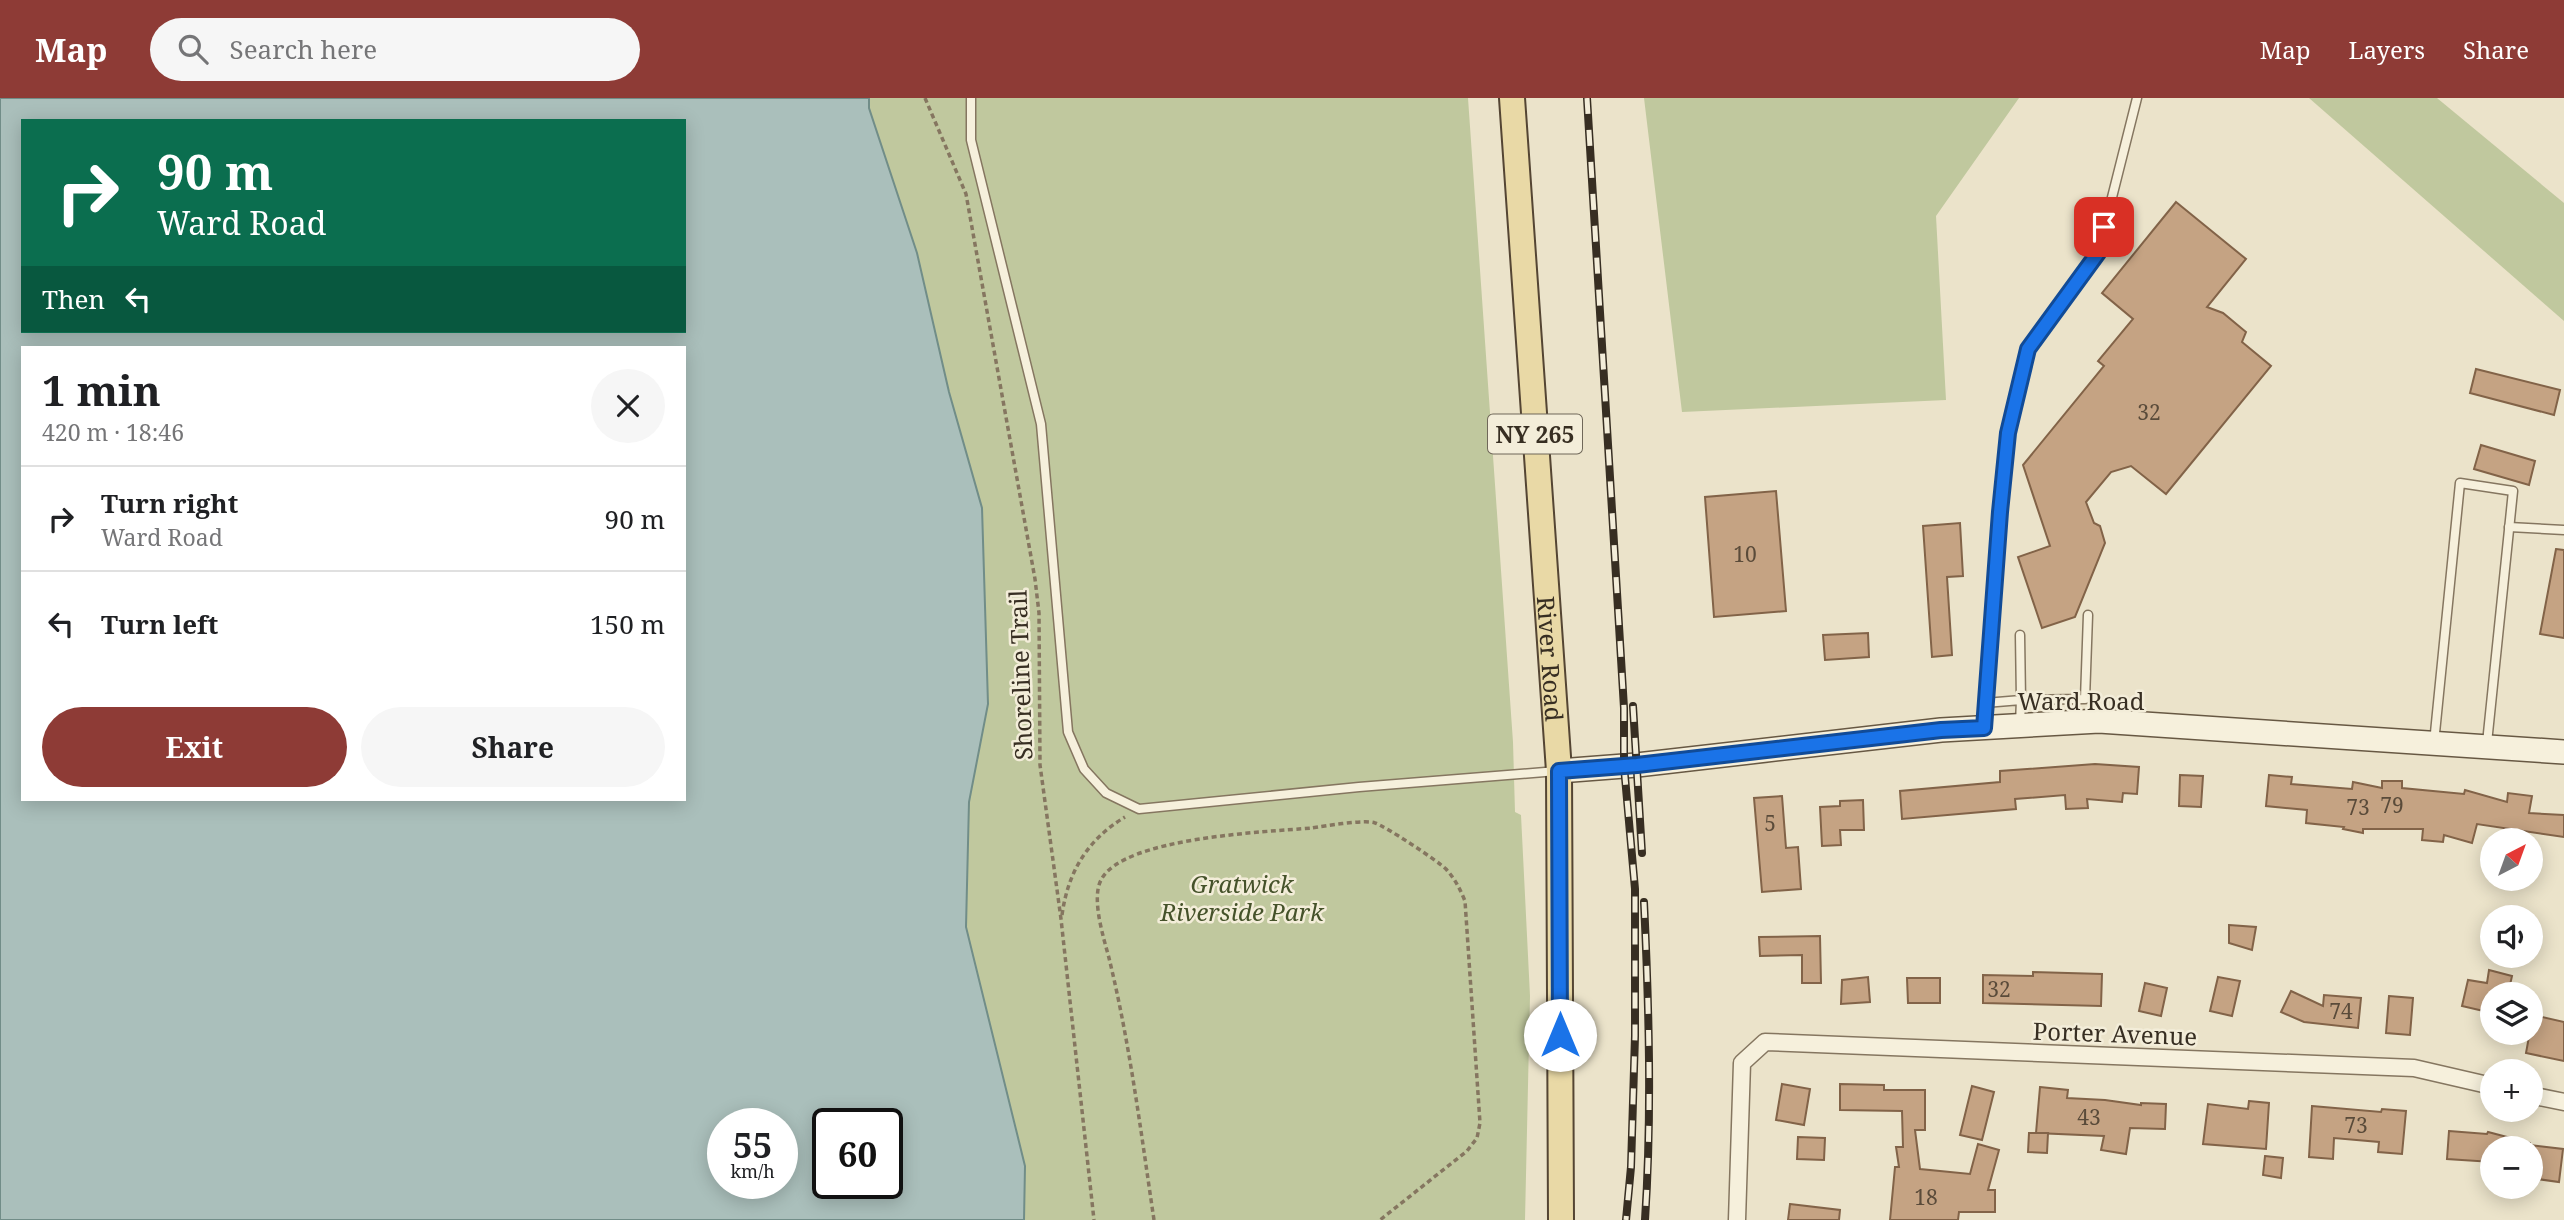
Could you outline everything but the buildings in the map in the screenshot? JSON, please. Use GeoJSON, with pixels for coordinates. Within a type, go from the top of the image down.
{"type":"FeatureCollection","features":[{"type":"Feature","properties":{"kind":"main road","name":"River Road"},"geometry":{"type":"LineString","coordinates":[[1512,98],[1559,771],[1561,1220]]}},
{"type":"Feature","properties":{"kind":"main road","name":"Ward Road"},"geometry":{"type":"LineString","coordinates":[[1559,771],[1637,765],[1941,730],[2084,722],[2564,752]]}},
{"type":"Feature","properties":{"kind":"street","name":"Porter Avenue"},"geometry":{"type":"LineString","coordinates":[[1737,1220],[1742,1063],[1765,1042],[2414,1068],[2480,1083]]}},
{"type":"Feature","properties":{"kind":"street"},"geometry":{"type":"LineString","coordinates":[[2543,1098],[2564,1102]]}},
{"type":"Feature","properties":{"kind":"lane"},"geometry":{"type":"LineString","coordinates":[[971,98],[971,140],[1041,425],[1068,732],[1084,769],[1106,793],[1139,809],[1559,771]]}},
{"type":"Feature","properties":{"kind":"lane"},"geometry":{"type":"LineString","coordinates":[[1984,728],[1994,564],[2008,433],[2028,349],[2098,253],[2137,98]]}},
{"type":"Feature","properties":{"kind":"lane"},"geometry":{"type":"LineString","coordinates":[[2434,743],[2460,483],[2513,491],[2487,746]]}},
{"type":"Feature","properties":{"kind":"lane"},"geometry":{"type":"LineString","coordinates":[[2509,527],[2564,530]]}},
{"type":"Feature","properties":{"kind":"lane"},"geometry":{"type":"LineString","coordinates":[[2084,722],[2088,615]]}},
{"type":"Feature","properties":{"kind":"lane"},"geometry":{"type":"LineString","coordinates":[[2020,635],[2020,726]]}},
{"type":"Feature","properties":{"kind":"lane"},"geometry":{"type":"LineString","coordinates":[[1985,703],[2085,699]]}},
{"type":"Feature","properties":{"kind":"path","name":"Shoreline Trail"},"geometry":{"type":"LineString","coordinates":[[925,98],[968,204],[1035,579],[1039,613],[1040,765],[1061,919],[1094,1220]]}},
{"type":"Feature","properties":{"kind":"path"},"geometry":{"type":"LineString","coordinates":[[1061,919],[1066,890],[1086,849],[1110,826],[1139,809]]}},
{"type":"Feature","properties":{"kind":"path"},"geometry":{"type":"LineString","coordinates":[[1154,1220],[1140,1123],[1101,927],[1097,891],[1101,880],[1109,869],[1124,860],[1184,840],[1373,821],[1444,868],[1457,883],[1465,901],[1480,1124],[1477,1138],[1467,1151],[1380,1220]]}},
{"type":"Feature","properties":{"kind":"green space","name":"Gratwick Riverside Park"},"geometry":{"type":"Polygon","coordinates":[[[869,98],[1468,98],[1513,742],[1515,812],[1521,815],[1530,996],[1525,1220],[1024,1220],[1025,1166],[966,927],[969,802],[988,704],[982,508],[949,392],[917,253],[869,108],[869,98]]]}},
{"type":"Feature","properties":{"kind":"green space"},"geometry":{"type":"Polygon","coordinates":[[[1644,98],[2019,98],[1936,216],[1946,400],[1682,412],[1644,98]]]}},
{"type":"Feature","properties":{"kind":"green space"},"geometry":{"type":"Polygon","coordinates":[[[2309,98],[2437,98],[2564,203],[2564,321],[2309,98]]]}},
{"type":"Feature","properties":{"kind":"shaded area"},"geometry":{"type":"Polygon","coordinates":[[[0,98],[869,98],[869,108],[917,253],[949,392],[982,508],[988,704],[969,802],[966,927],[1025,1166],[1024,1220],[0,1220],[0,98]]]}},
{"type":"Feature","properties":{"kind":"railway"},"geometry":{"type":"LineString","coordinates":[[1587,98],[1624,708],[1624,766],[1635,889],[1635,1036],[1631,1167],[1626,1220]]}},
{"type":"Feature","properties":{"kind":"railway"},"geometry":{"type":"LineString","coordinates":[[1633,706],[1642,853]]}},
{"type":"Feature","properties":{"kind":"railway"},"geometry":{"type":"LineString","coordinates":[[1644,902],[1649,1061],[1645,1220]]}},
{"type":"Feature","properties":{"kind":"route"},"geometry":{"type":"LineString","coordinates":[[1560,1035],[1559,771],[1637,765],[1941,730],[1984,728],[1994,564],[2008,433],[2028,349],[2098,253],[2104,227]]}}]}
